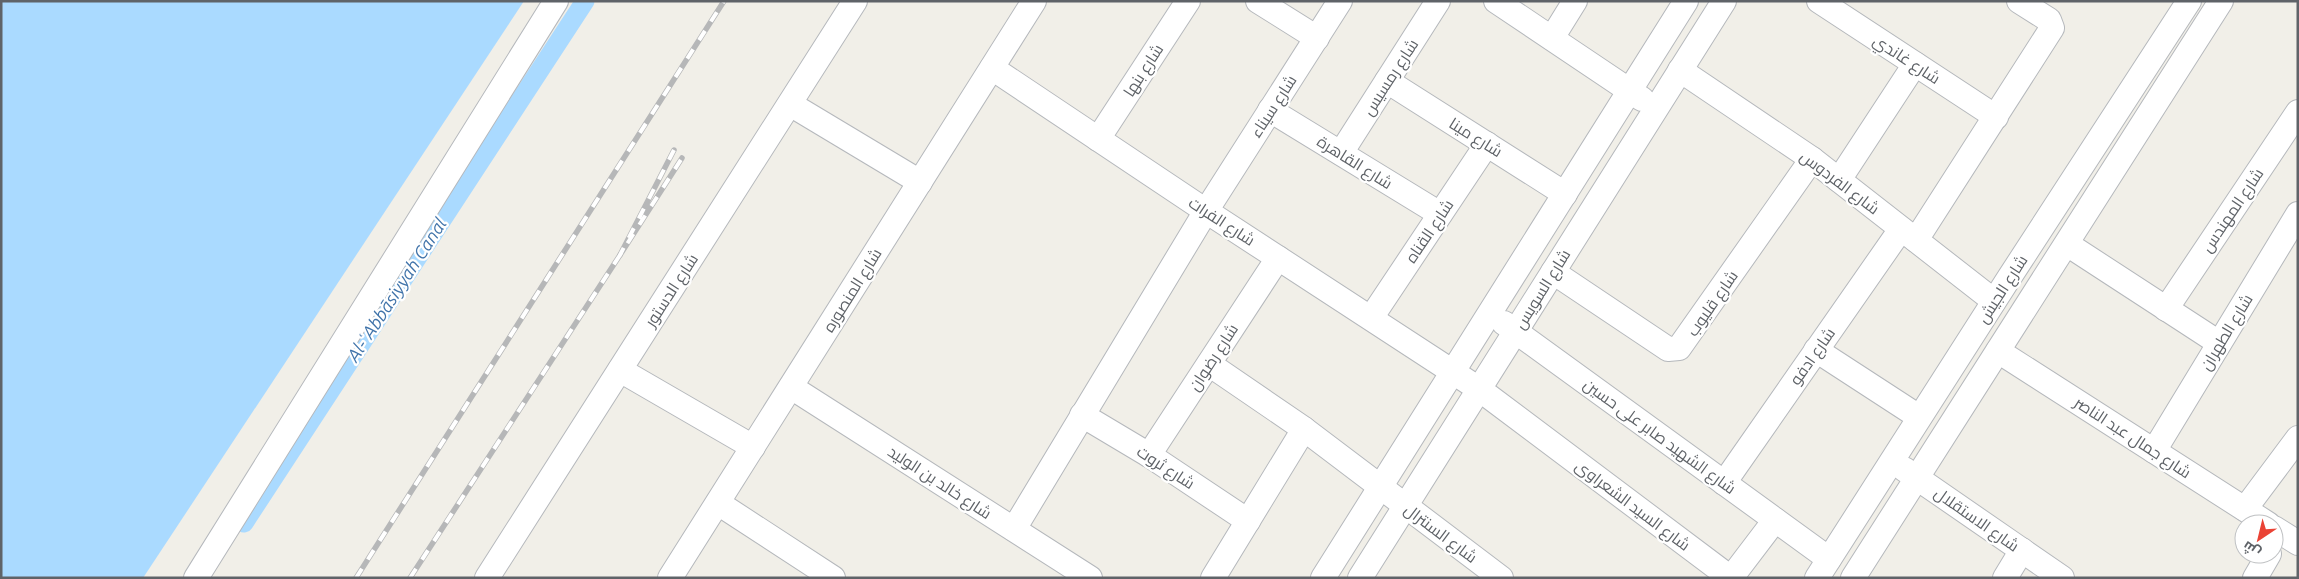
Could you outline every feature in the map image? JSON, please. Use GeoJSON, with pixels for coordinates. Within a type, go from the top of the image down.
{"type":"FeatureCollection","features":[{"type":"Feature","properties":{"kind":"street"},"geometry":{"type":"LineString","coordinates":[[196,578],[556,1]]}},
{"type":"Feature","properties":{"kind":"street","name":"شارع الدستور"},"geometry":{"type":"LineString","coordinates":[[487,578],[855,1]]}},
{"type":"Feature","properties":{"kind":"street","name":"شارع المنصوره"},"geometry":{"type":"LineString","coordinates":[[673,577],[1034,1]]}},
{"type":"Feature","properties":{"kind":"street","name":"شارع بنها"},"geometry":{"type":"LineString","coordinates":[[1098,139],[1188,1]]}},
{"type":"Feature","properties":{"kind":"street"},"geometry":{"type":"LineString","coordinates":[[1258,1],[1316,38]]}},
{"type":"Feature","properties":{"kind":"street","name":"شارع سيناء"},"geometry":{"type":"LineString","coordinates":[[1014,529],[1206,211],[1340,1]]}},
{"type":"Feature","properties":{"kind":"street","name":"شارع رمسيس"},"geometry":{"type":"LineString","coordinates":[[1341,154],[1438,1]]}},
{"type":"Feature","properties":{"kind":"street"},"geometry":{"type":"LineString","coordinates":[[1496,1],[1656,109]]}},
{"type":"Feature","properties":{"kind":"street"},"geometry":{"type":"LineString","coordinates":[[1552,38],[1575,1]]}},
{"type":"Feature","properties":{"kind":"street","name":"شارع السويس"},"geometry":{"type":"LineString","coordinates":[[1323,578],[1686,1]]}},
{"type":"Feature","properties":{"kind":"street","name":"شارع السويس"},"geometry":{"type":"LineString","coordinates":[[1360,578],[1724,1]]}},
{"type":"Feature","properties":{"kind":"street","name":"شارع غاندي"},"geometry":{"type":"LineString","coordinates":[[1819,1],[1996,117]]}},
{"type":"Feature","properties":{"kind":"street","name":"شارع ادفو"},"geometry":{"type":"LineString","coordinates":[[1724,483],[1816,350],[1908,234],[1996,117],[2052,28],[2050,20],[2019,1]]}},
{"type":"Feature","properties":{"kind":"street","name":"شارع الجيش"},"geometry":{"type":"LineString","coordinates":[[1823,569],[2189,1]]}},
{"type":"Feature","properties":{"kind":"street","name":"شارع الجيش"},"geometry":{"type":"LineString","coordinates":[[1853,578],[2221,1]]}},
{"type":"Feature","properties":{"kind":"street"},"geometry":{"type":"LineString","coordinates":[[1840,180],[1915,64]]}},
{"type":"Feature","properties":{"kind":"street","name":"شارع الفرات"},"geometry":{"type":"LineString","coordinates":[[992,68],[1206,211],[1479,389]]}},
{"type":"Feature","properties":{"kind":"street","name":"شارع الفردوس"},"geometry":{"type":"LineString","coordinates":[[1680,70],[1812,159],[1994,301]]}},
{"type":"Feature","properties":{"kind":"street","name":"شارع مينا"},"geometry":{"type":"LineString","coordinates":[[1387,80],[1565,194]]}},
{"type":"Feature","properties":{"kind":"street"},"geometry":{"type":"LineString","coordinates":[[790,104],[920,182]]}},
{"type":"Feature","properties":{"kind":"street","name":"شارع القاهرة"},"geometry":{"type":"LineString","coordinates":[[1270,110],[1440,214]]}},
{"type":"Feature","properties":{"kind":"street","name":"شارع المهندس"},"geometry":{"type":"LineString","coordinates":[[2166,309],[2295,121]]}},
{"type":"Feature","properties":{"kind":"street","name":"شارع القناه"},"geometry":{"type":"LineString","coordinates":[[1371,318],[1487,144]]}},
{"type":"Feature","properties":{"kind":"street","name":"شارع قليوب"},"geometry":{"type":"LineString","coordinates":[[1553,272],[1668,349],[1679,348],[1812,159]]}},
{"type":"Feature","properties":{"kind":"street","name":"شارع الطهران"},"geometry":{"type":"LineString","coordinates":[[2154,451],[2298,214]]}},
{"type":"Feature","properties":{"kind":"street"},"geometry":{"type":"LineString","coordinates":[[2066,244],[2219,343]]}},
{"type":"Feature","properties":{"kind":"street","name":"شارع رضوان"},"geometry":{"type":"LineString","coordinates":[[1149,455],[1278,258]]}},
{"type":"Feature","properties":{"kind":"street"},"geometry":{"type":"LineString","coordinates":[[2009,278],[2034,294]]}},
{"type":"Feature","properties":{"kind":"street","name":"شارع الشهيد صابر على حسين"},"geometry":{"type":"LineString","coordinates":[[1490,313],[1775,520],[1823,569]]}},
{"type":"Feature","properties":{"kind":"street"},"geometry":{"type":"LineString","coordinates":[[1816,350],[1919,418]]}},
{"type":"Feature","properties":{"kind":"street","name":"شارع جمال عبد الناصر"},"geometry":{"type":"LineString","coordinates":[[1998,351],[2252,514]]}},
{"type":"Feature","properties":{"kind":"street","name":"شارع السنترال"},"geometry":{"type":"LineString","coordinates":[[1209,364],[1304,429],[1500,578]]}},
{"type":"Feature","properties":{"kind":"street"},"geometry":{"type":"LineString","coordinates":[[620,370],[753,447]]}},
{"type":"Feature","properties":{"kind":"street","name":"شارع خالد بن الوليد"},"geometry":{"type":"LineString","coordinates":[[791,387],[1090,578]]}},
{"type":"Feature","properties":{"kind":"street","name":"شارع السيد الشعراوى"},"geometry":{"type":"LineString","coordinates":[[1479,389],[1727,575],[1734,574],[1737,571],[1775,520]]}},
{"type":"Feature","properties":{"kind":"street","name":"شارع ثروت"},"geometry":{"type":"LineString","coordinates":[[1082,415],[1149,455],[1248,521]]}},
{"type":"Feature","properties":{"kind":"street"},"geometry":{"type":"LineString","coordinates":[[1213,578],[1304,429]]}},
{"type":"Feature","properties":{"kind":"street"},"geometry":{"type":"LineString","coordinates":[[2245,509],[2298,438]]}},
{"type":"Feature","properties":{"kind":"street","name":"شارع الاستقلال"},"geometry":{"type":"LineString","coordinates":[[1893,460],[2062,578]]}},
{"type":"Feature","properties":{"kind":"street"},"geometry":{"type":"LineString","coordinates":[[718,503],[833,578]]}},
{"type":"Feature","properties":{"kind":"street"},"geometry":{"type":"LineString","coordinates":[[2005,578],[2022,550]]}},
{"type":"Feature","properties":{"kind":"street"},"geometry":{"type":"LineString","coordinates":[[2255,578],[2263,564]]}},
{"type":"Feature","properties":{"kind":"water"},"geometry":{"type":"Polygon","coordinates":[[[1,1],[524,1],[143,578],[1,578],[1,1]]]}},
{"type":"Feature","properties":{"kind":"waterway","name":"Al-ʿAbbāsiyyah Canal"},"geometry":{"type":"LineString","coordinates":[[244,523],[585,1]]}},
{"type":"Feature","properties":{"kind":"railway"},"geometry":{"type":"LineString","coordinates":[[356,578],[724,1]]}},
{"type":"Feature","properties":{"kind":"railway"},"geometry":{"type":"LineString","coordinates":[[674,150],[620,255],[682,158]]}},
{"type":"Feature","properties":{"kind":"railway"},"geometry":{"type":"LineString","coordinates":[[410,578],[620,255]]}}]}
